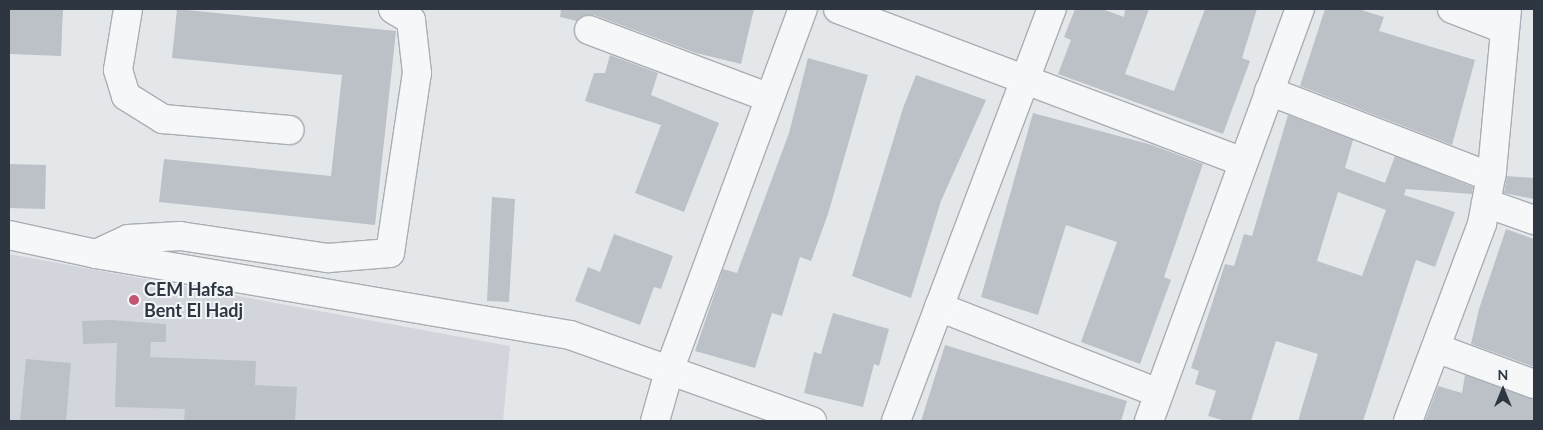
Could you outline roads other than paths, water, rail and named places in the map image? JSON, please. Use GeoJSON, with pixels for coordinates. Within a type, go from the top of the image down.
{"type":"FeatureCollection","features":[{"type":"Feature","properties":{"kind":"street"},"geometry":{"type":"LineString","coordinates":[[128,9],[118,70],[126,96],[163,119],[290,130]]}},
{"type":"Feature","properties":{"kind":"street"},"geometry":{"type":"LineString","coordinates":[[96,254],[128,239],[180,236],[328,258],[390,253],[417,73],[411,20],[393,9]]}},
{"type":"Feature","properties":{"kind":"street"},"geometry":{"type":"LineString","coordinates":[[656,421],[670,368],[803,9]]}},
{"type":"Feature","properties":{"kind":"street"},"geometry":{"type":"LineString","coordinates":[[838,9],[1242,162]]}},
{"type":"Feature","properties":{"kind":"street"},"geometry":{"type":"LineString","coordinates":[[896,421],[1052,9]]}},
{"type":"Feature","properties":{"kind":"street"},"geometry":{"type":"LineString","coordinates":[[1149,421],[1242,162],[1300,9]]}},
{"type":"Feature","properties":{"kind":"street"},"geometry":{"type":"LineString","coordinates":[[1408,421],[1482,224],[1489,190],[1506,19],[1452,9]]}},
{"type":"Feature","properties":{"kind":"street"},"geometry":{"type":"LineString","coordinates":[[589,30],[770,98]]}},
{"type":"Feature","properties":{"kind":"street"},"geometry":{"type":"LineString","coordinates":[[1269,92],[1489,190],[1534,220]]}},
{"type":"Feature","properties":{"kind":"street"},"geometry":{"type":"LineString","coordinates":[[9,235],[96,254],[570,336],[670,368],[812,421]]}},
{"type":"Feature","properties":{"kind":"street"},"geometry":{"type":"LineString","coordinates":[[939,307],[1159,393]]}},
{"type":"Feature","properties":{"kind":"street"},"geometry":{"type":"LineString","coordinates":[[1436,348],[1534,384]]}},
{"type":"Feature","properties":{"kind":"place","name":"CEM Hafsa Bent El Hadj"},"geometry":{"type":"Point","coordinates":[134,300]}}]}
